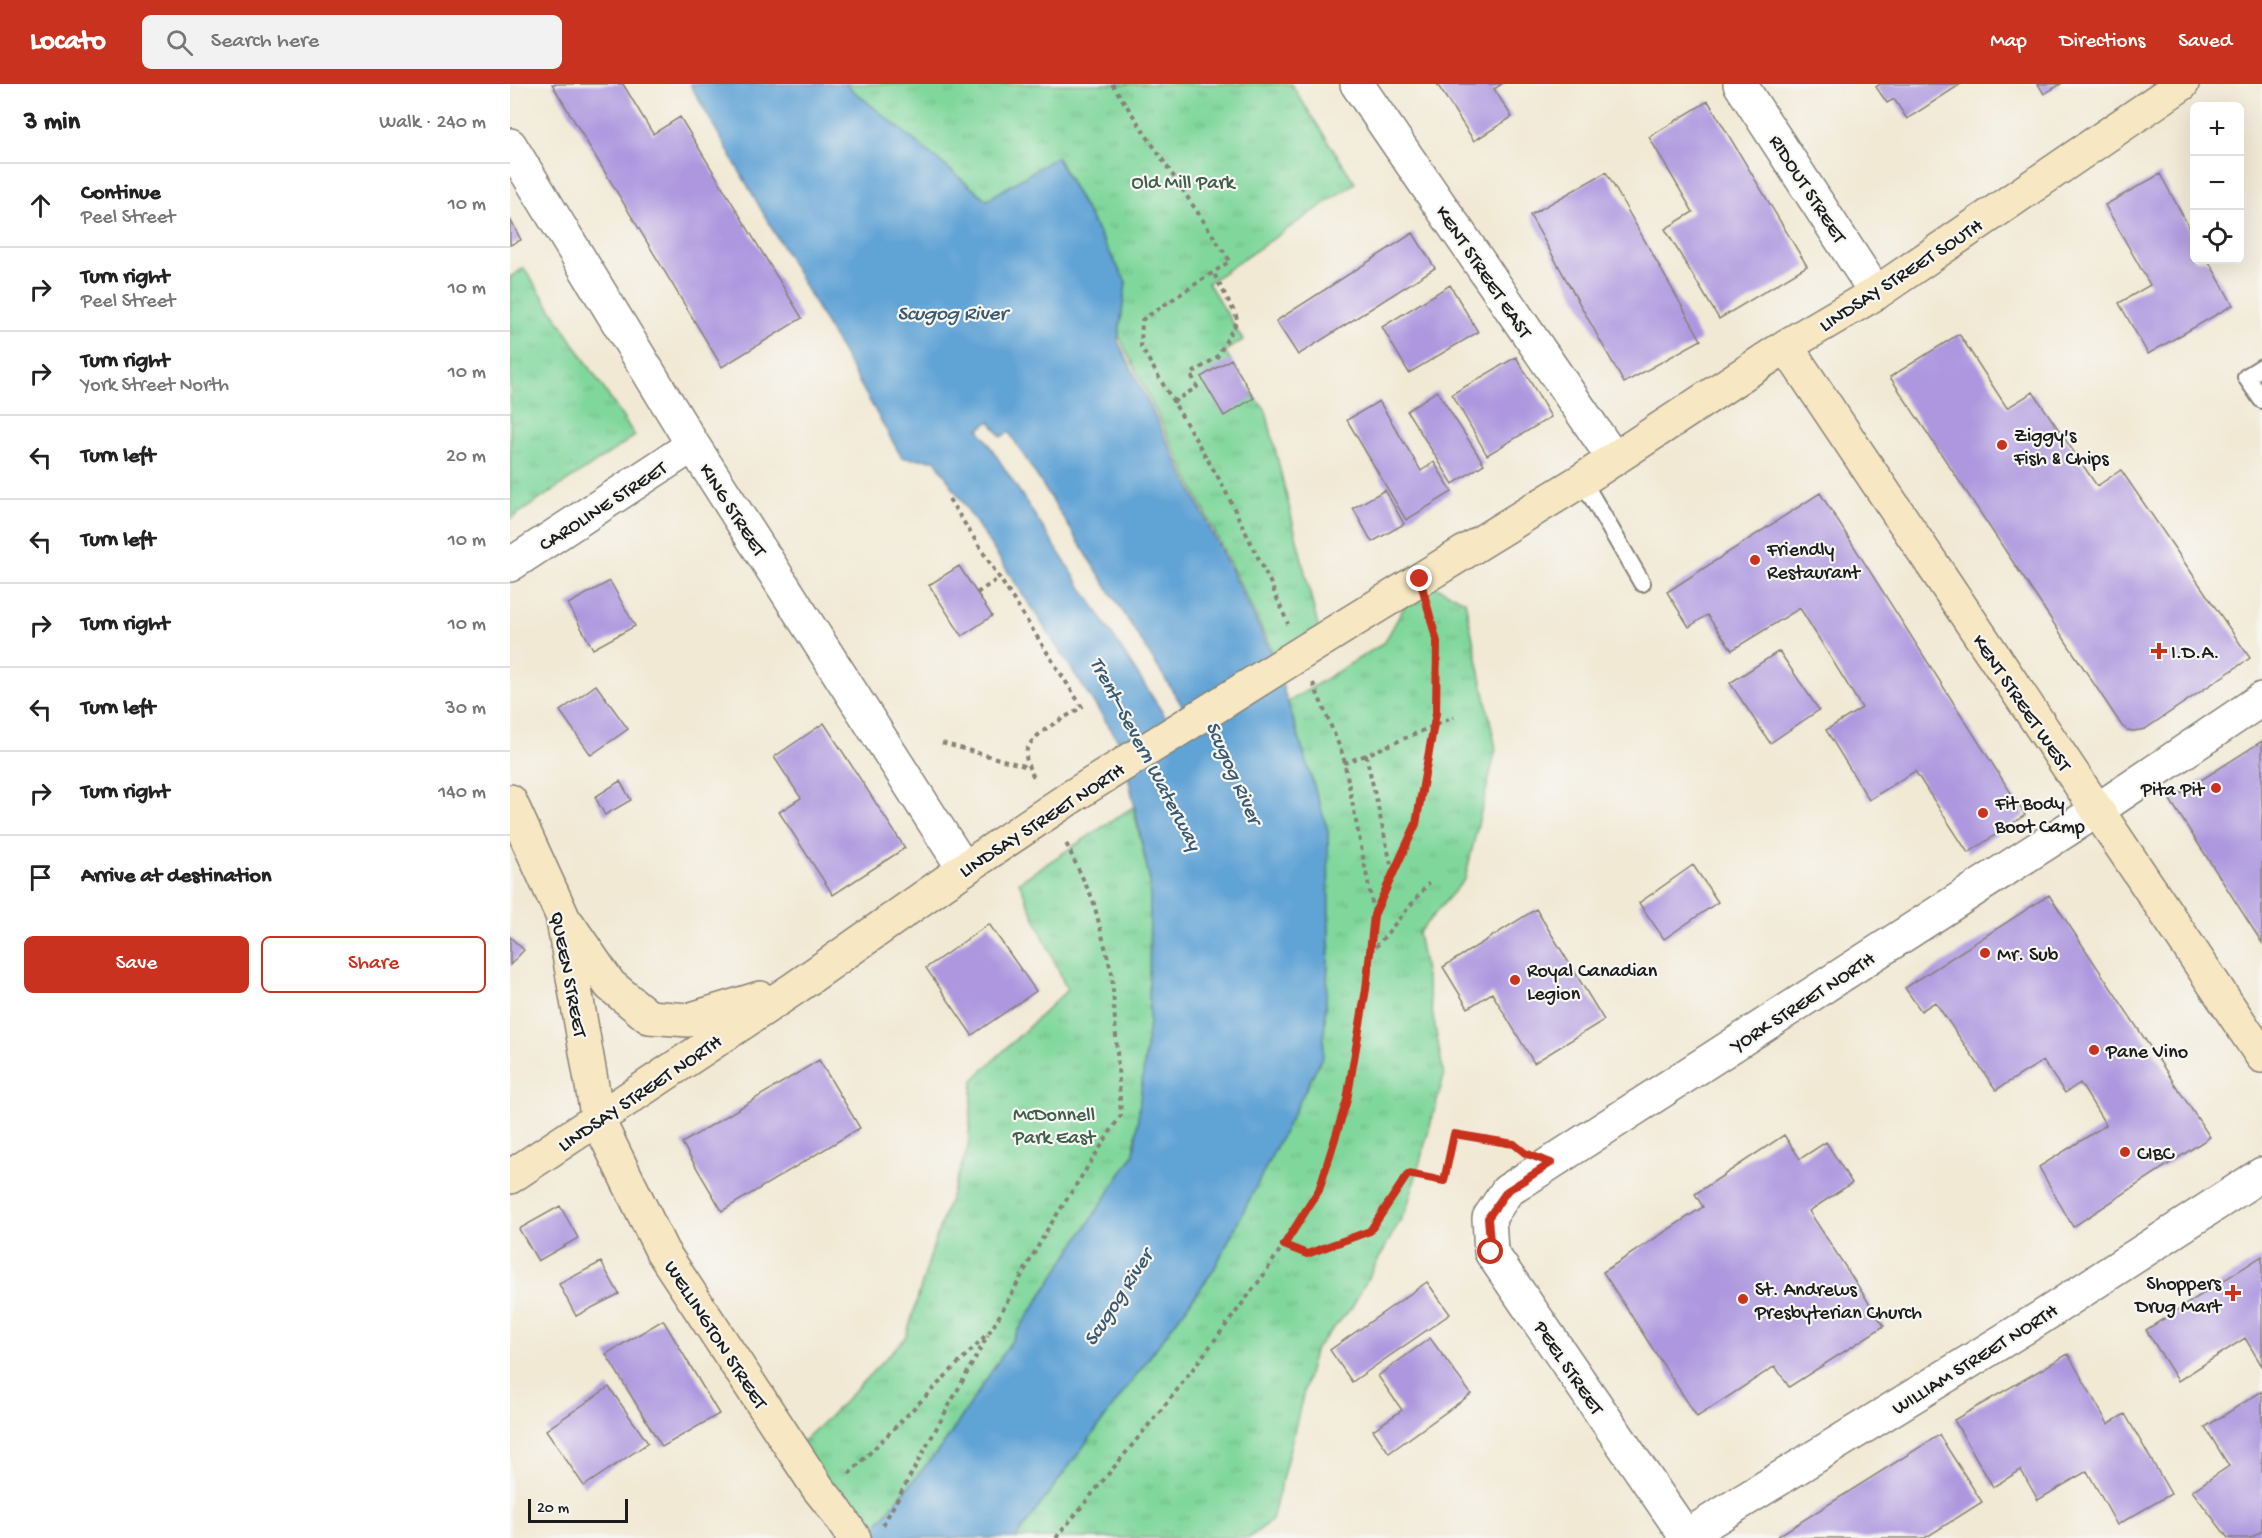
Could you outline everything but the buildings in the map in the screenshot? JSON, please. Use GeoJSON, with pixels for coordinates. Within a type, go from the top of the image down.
{"type":"FeatureCollection","features":[{"type":"Feature","properties":{"kind":"main road","name":"LINDSAY STREET SOUTH"},"geometry":{"type":"LineString","coordinates":[[1614,459],[1786,346],[1876,292],[2182,84]]}},
{"type":"Feature","properties":{"kind":"main road","name":"KENT STREET WEST"},"geometry":{"type":"LineString","coordinates":[[1786,346],[2262,1056]]}},
{"type":"Feature","properties":{"kind":"main road","name":"LINDSAY STREET NORTH"},"geometry":{"type":"LineString","coordinates":[[510,1177],[795,988],[1061,804],[1614,459]]}},
{"type":"Feature","properties":{"kind":"main road","name":"QUEEN STREET"},"geometry":{"type":"LineString","coordinates":[[510,801],[562,915],[598,1120]]}},
{"type":"Feature","properties":{"kind":"main road"},"geometry":{"type":"LineString","coordinates":[[562,915],[610,985],[650,1017],[688,1020],[795,988]]}},
{"type":"Feature","properties":{"kind":"main road","name":"WELLINGTON STREET"},"geometry":{"type":"LineString","coordinates":[[598,1120],[662,1251],[826,1498],[866,1533]]}},
{"type":"Feature","properties":{"kind":"street","name":"KENT STREET EAST"},"geometry":{"type":"LineString","coordinates":[[1357,84],[1614,459]]}},
{"type":"Feature","properties":{"kind":"street","name":"RIDOUT STREET"},"geometry":{"type":"LineString","coordinates":[[1740,84],[1876,292]]}},
{"type":"Feature","properties":{"kind":"street","name":"KING STREET"},"geometry":{"type":"LineString","coordinates":[[510,145],[693,445],[964,869]]}},
{"type":"Feature","properties":{"kind":"street","name":"CAROLINE STREET"},"geometry":{"type":"LineString","coordinates":[[510,566],[693,445]]}},
{"type":"Feature","properties":{"kind":"street","name":"YORK STREET NORTH"},"geometry":{"type":"LineString","coordinates":[[1507,1191],[2096,811],[2262,699]]}},
{"type":"Feature","properties":{"kind":"street","name":"WILLIAM STREET NORTH"},"geometry":{"type":"LineString","coordinates":[[1686,1537],[2040,1318],[2262,1174]]}},
{"type":"Feature","properties":{"kind":"street","name":"PEEL STREET"},"geometry":{"type":"LineString","coordinates":[[1507,1191],[1488,1218],[1491,1252],[1686,1537]]}},
{"type":"Feature","properties":{"kind":"lane"},"geometry":{"type":"LineString","coordinates":[[2262,367],[2246,376],[2262,400]]}},
{"type":"Feature","properties":{"kind":"lane"},"geometry":{"type":"LineString","coordinates":[[1582,480],[1642,583]]}},
{"type":"Feature","properties":{"kind":"path"},"geometry":{"type":"LineString","coordinates":[[1112,84],[1230,261],[1142,320],[1142,347],[1222,484],[1270,582],[1288,625]]}},
{"type":"Feature","properties":{"kind":"path"},"geometry":{"type":"LineString","coordinates":[[1173,402],[1197,387],[1191,374],[1217,357],[1237,321],[1213,272]]}},
{"type":"Feature","properties":{"kind":"path"},"geometry":{"type":"LineString","coordinates":[[866,1533],[885,1522],[1047,1230],[1120,1114],[1112,974],[1093,900],[1061,804],[1029,767],[1026,757],[1027,748],[1032,741],[1082,707],[949,499]]}},
{"type":"Feature","properties":{"kind":"path"},"geometry":{"type":"LineString","coordinates":[[977,593],[999,578]]}},
{"type":"Feature","properties":{"kind":"path"},"geometry":{"type":"LineString","coordinates":[[1374,915],[1416,824],[1434,725],[1437,642],[1420,579]]}},
{"type":"Feature","properties":{"kind":"path"},"geometry":{"type":"LineString","coordinates":[[1056,1538],[1174,1394],[1284,1245],[1319,1190],[1347,1100],[1374,915],[1344,763],[1311,679]]}},
{"type":"Feature","properties":{"kind":"path"},"geometry":{"type":"LineString","coordinates":[[1344,763],[1454,717]]}},
{"type":"Feature","properties":{"kind":"path"},"geometry":{"type":"LineString","coordinates":[[942,743],[1029,767]]}},
{"type":"Feature","properties":{"kind":"path"},"geometry":{"type":"LineString","coordinates":[[1366,755],[1393,873]]}},
{"type":"Feature","properties":{"kind":"path"},"geometry":{"type":"LineString","coordinates":[[1370,954],[1429,883]]}},
{"type":"Feature","properties":{"kind":"path"},"geometry":{"type":"LineString","coordinates":[[1284,1245],[1307,1254],[1370,1231],[1408,1174],[1444,1181],[1454,1134],[1514,1144],[1525,1153],[1551,1163]]}},
{"type":"Feature","properties":{"kind":"path"},"geometry":{"type":"LineString","coordinates":[[826,1498],[992,1329]]}},
{"type":"Feature","properties":{"kind":"green space","name":"Old Mill Park"},"geometry":{"type":"Polygon","coordinates":[[[845,84],[1291,84],[1355,183],[1208,283],[1243,340],[1225,351],[1246,386],[1266,411],[1321,639],[1280,666],[1119,336],[1126,282],[1057,157],[987,200],[845,84]]]}},
{"type":"Feature","properties":{"kind":"green space"},"geometry":{"type":"Polygon","coordinates":[[[524,268],[635,436],[510,519],[510,277],[524,268]]]}},
{"type":"Feature","properties":{"kind":"green space"},"geometry":{"type":"Polygon","coordinates":[[[1420,579],[1465,601],[1496,749],[1465,879],[1418,933],[1444,1076],[1407,1208],[1352,1307],[1314,1351],[1272,1520],[1249,1538],[1016,1538],[1213,1271],[1323,1055],[1329,945],[1328,831],[1288,702],[1384,643],[1420,579]]]}},
{"type":"Feature","properties":{"kind":"green space","name":"McDonnell Park East"},"geometry":{"type":"Polygon","coordinates":[[[1133,807],[1150,882],[1149,1022],[1134,1154],[946,1441],[866,1538],[792,1451],[830,1416],[906,1337],[935,1240],[968,1148],[973,1080],[1067,990],[1019,882],[1133,807]]]}},
{"type":"Feature","properties":{"kind":"water","name":"Scugog River"},"geometry":{"type":"Polygon","coordinates":[[[690,84],[845,84],[987,200],[1056,157],[1126,282],[1118,341],[1273,656],[1328,831],[1329,945],[1323,1055],[1213,1271],[1016,1538],[866,1538],[946,1441],[1134,1154],[1149,1022],[1150,882],[1122,746],[935,460],[902,458],[690,84]],[[990,421],[979,429],[1166,718],[1183,707],[1009,432],[1001,437],[990,421]]]}},
{"type":"Feature","properties":{"kind":"place","name":"Ziggy's Fish & Chips"},"geometry":{"type":"Point","coordinates":[2002,445]}},
{"type":"Feature","properties":{"kind":"place","name":"Friendly Restaurant"},"geometry":{"type":"Point","coordinates":[1755,560]}},
{"type":"Feature","properties":{"kind":"place","name":"I.D.A."},"geometry":{"type":"Point","coordinates":[2159,651]}},
{"type":"Feature","properties":{"kind":"place","name":"Pita Pit"},"geometry":{"type":"Point","coordinates":[2216,788]}},
{"type":"Feature","properties":{"kind":"place","name":"Fit Body Boot Camp"},"geometry":{"type":"Point","coordinates":[1983,813]}},
{"type":"Feature","properties":{"kind":"place","name":"Mr. Sub"},"geometry":{"type":"Point","coordinates":[1985,953]}},
{"type":"Feature","properties":{"kind":"place","name":"Royal Canadian Legion"},"geometry":{"type":"Point","coordinates":[1515,980]}},
{"type":"Feature","properties":{"kind":"place","name":"Pane Vino"},"geometry":{"type":"Point","coordinates":[2094,1050]}},
{"type":"Feature","properties":{"kind":"place","name":"CIBC"},"geometry":{"type":"Point","coordinates":[2125,1152]}},
{"type":"Feature","properties":{"kind":"place","name":"Shoppers Drug Mart"},"geometry":{"type":"Point","coordinates":[2233,1293]}},
{"type":"Feature","properties":{"kind":"place","name":"St. Andrews Presbyterian Church"},"geometry":{"type":"Point","coordinates":[1743,1299]}},
{"type":"Feature","properties":{"kind":"route"},"geometry":{"type":"LineString","coordinates":[[1420,579],[1437,642],[1436,713],[1416,824],[1374,915],[1366,989],[1347,1100],[1319,1190],[1284,1245],[1307,1254],[1370,1231],[1408,1174],[1444,1181],[1454,1134],[1514,1144],[1525,1153],[1551,1163],[1507,1191],[1488,1218],[1491,1252]]}},
{"type":"Feature","properties":{"kind":"water label","name":"Trent–Severn Waterway"},"geometry":{"type":"Point","coordinates":[1147,753]}}]}
